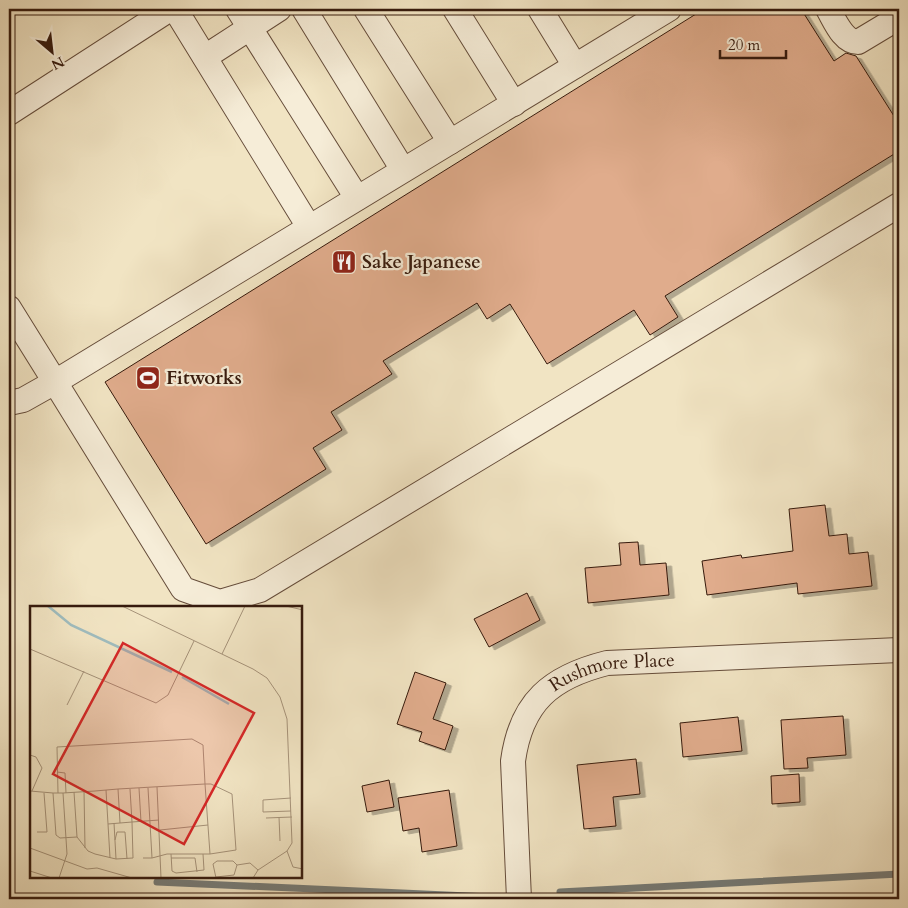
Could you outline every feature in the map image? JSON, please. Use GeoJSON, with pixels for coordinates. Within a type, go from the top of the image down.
{"type":"FeatureCollection","features":[{"type":"Feature","properties":{"kind":"street"},"geometry":{"type":"LineString","coordinates":[[9,113],[170,9]]}},
{"type":"Feature","properties":{"kind":"street"},"geometry":{"type":"LineString","coordinates":[[175,9],[309,227]]}},
{"type":"Feature","properties":{"kind":"street"},"geometry":{"type":"LineString","coordinates":[[204,57],[244,18],[279,9]]}},
{"type":"Feature","properties":{"kind":"street"},"geometry":{"type":"LineString","coordinates":[[304,9],[403,170]]}},
{"type":"Feature","properties":{"kind":"street"},"geometry":{"type":"LineString","coordinates":[[366,9],[450,142]]}},
{"type":"Feature","properties":{"kind":"street"},"geometry":{"type":"LineString","coordinates":[[455,9],[514,104]]}},
{"type":"Feature","properties":{"kind":"street"},"geometry":{"type":"LineString","coordinates":[[540,9],[575,66]]}},
{"type":"Feature","properties":{"kind":"street"},"geometry":{"type":"LineString","coordinates":[[9,402],[24,400],[55,382],[669,9]]}},
{"type":"Feature","properties":{"kind":"street"},"geometry":{"type":"LineString","coordinates":[[828,9],[846,38],[852,42],[858,42],[893,20]]}},
{"type":"Feature","properties":{"kind":"street"},"geometry":{"type":"LineString","coordinates":[[244,18],[357,198]]}},
{"type":"Feature","properties":{"kind":"street"},"geometry":{"type":"LineString","coordinates":[[9,308],[183,589],[220,602],[260,590],[899,205]]}},
{"type":"Feature","properties":{"kind":"street","name":"Rushmore Place"},"geometry":{"type":"LineString","coordinates":[[519,899],[513,761],[516,742],[522,723],[532,707],[556,682],[581,670],[607,664],[899,650]]}},
{"type":"Feature","properties":{"kind":"building"},"geometry":{"type":"Polygon","coordinates":[[[704,9],[801,9],[834,61],[846,53],[856,56],[899,124],[899,151],[665,296],[678,317],[650,335],[634,310],[547,364],[510,304],[487,319],[477,303],[383,361],[392,374],[331,412],[342,430],[313,448],[326,469],[206,544],[105,382],[704,9]]]}},
{"type":"Feature","properties":{"kind":"building"},"geometry":{"type":"Polygon","coordinates":[[[825,505],[829,536],[847,534],[849,554],[868,552],[872,586],[798,594],[797,583],[707,595],[702,561],[741,555],[742,558],[793,551],[789,509],[825,505]]]}},
{"type":"Feature","properties":{"kind":"building"},"geometry":{"type":"Polygon","coordinates":[[[638,542],[640,565],[666,563],[669,595],[588,603],[585,568],[621,565],[619,543],[638,542]]]}},
{"type":"Feature","properties":{"kind":"building"},"geometry":{"type":"Polygon","coordinates":[[[527,593],[540,620],[489,647],[474,619],[527,593]]]}},
{"type":"Feature","properties":{"kind":"building"},"geometry":{"type":"Polygon","coordinates":[[[415,672],[446,683],[433,719],[453,726],[445,750],[419,741],[422,732],[397,724],[415,672]]]}},
{"type":"Feature","properties":{"kind":"building"},"geometry":{"type":"Polygon","coordinates":[[[843,716],[846,755],[807,758],[808,768],[784,769],[781,720],[843,716]]]}},
{"type":"Feature","properties":{"kind":"building"},"geometry":{"type":"Polygon","coordinates":[[[738,717],[742,751],[683,757],[680,723],[738,717]]]}},
{"type":"Feature","properties":{"kind":"building"},"geometry":{"type":"Polygon","coordinates":[[[636,759],[640,794],[613,797],[616,826],[584,829],[577,765],[636,759]]]}},
{"type":"Feature","properties":{"kind":"building"},"geometry":{"type":"Polygon","coordinates":[[[799,774],[800,802],[772,804],[771,776],[799,774]]]}},
{"type":"Feature","properties":{"kind":"building"},"geometry":{"type":"Polygon","coordinates":[[[389,780],[394,807],[367,812],[362,786],[389,780]]]}},
{"type":"Feature","properties":{"kind":"building"},"geometry":{"type":"Polygon","coordinates":[[[449,790],[457,846],[422,852],[419,828],[403,831],[398,798],[449,790]]]}},
{"type":"Feature","properties":{"kind":"waterway"},"geometry":{"type":"LineString","coordinates":[[560,892],[899,874]]}},
{"type":"Feature","properties":{"kind":"waterway"},"geometry":{"type":"LineString","coordinates":[[157,882],[490,897]]}},
{"type":"Feature","properties":{"kind":"place","name":"Sake Japanese"},"geometry":{"type":"Point","coordinates":[344,262]}},
{"type":"Feature","properties":{"kind":"place","name":"Fitworks"},"geometry":{"type":"Point","coordinates":[148,378]}}]}
